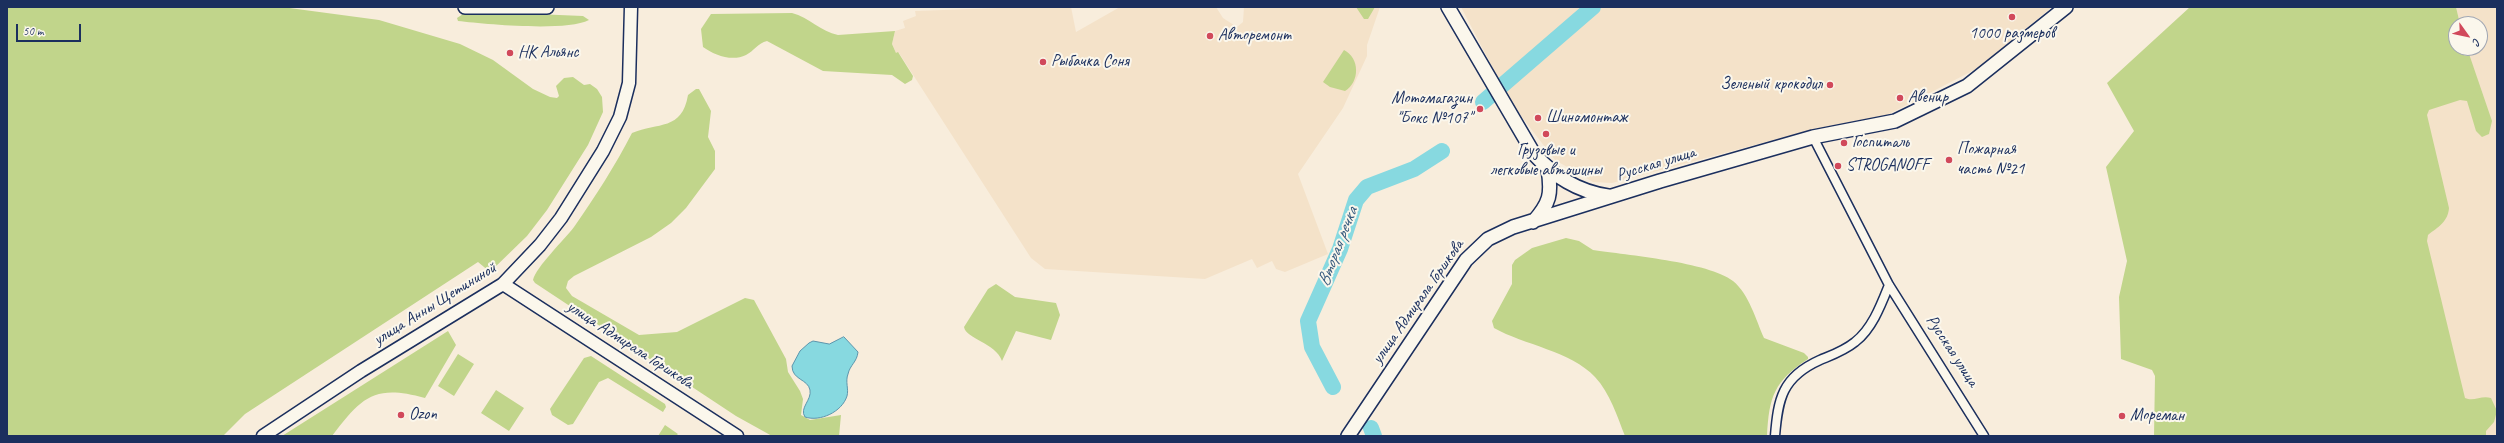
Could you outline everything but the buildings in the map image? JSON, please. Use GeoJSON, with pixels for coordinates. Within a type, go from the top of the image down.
{"type":"FeatureCollection","features":[{"type":"Feature","properties":{"kind":"main road"},"geometry":{"type":"LineString","coordinates":[[466,7],[547,7]]}},
{"type":"Feature","properties":{"kind":"main road","name":"улица Анны Щетининой"},"geometry":{"type":"LineString","coordinates":[[263,436],[361,371],[503,284],[540,246],[561,218],[603,151],[620,117],[629,82],[631,7]]}},
{"type":"Feature","properties":{"kind":"main road","name":"Русская улица"},"geometry":{"type":"LineString","coordinates":[[1448,7],[1529,147],[1548,169],[1572,186],[1588,193],[1610,196],[1813,137],[1883,125],[1946,98],[1983,75],[2066,7]]}},
{"type":"Feature","properties":{"kind":"main road"},"geometry":{"type":"LineString","coordinates":[[1533,222],[1543,210],[1549,199],[1548,169]]}},
{"type":"Feature","properties":{"kind":"main road","name":"улица Адмирала Горшкова"},"geometry":{"type":"LineString","coordinates":[[1348,436],[1466,260],[1488,239],[1610,196]]}},
{"type":"Feature","properties":{"kind":"main road","name":"улица Адмирала Горшкова"},"geometry":{"type":"LineString","coordinates":[[503,284],[737,436]]}},
{"type":"Feature","properties":{"kind":"street","name":"Русская улица"},"geometry":{"type":"LineString","coordinates":[[1813,137],[1889,285],[1984,436]]}},
{"type":"Feature","properties":{"kind":"street"},"geometry":{"type":"LineString","coordinates":[[1775,436],[1781,394],[1788,384],[1818,361],[1840,352],[1856,342],[1865,332],[1889,285]]}},
{"type":"Feature","properties":{"kind":"shaded area"},"geometry":{"type":"Polygon","coordinates":[[[1071,7],[1076,32],[1120,7],[1216,7],[1223,18],[1237,27],[1243,22],[1244,7],[1380,7],[1367,45],[1367,56],[1343,108],[1298,174],[1328,254],[1285,272],[1276,269],[1272,261],[1257,268],[1252,259],[1205,279],[1045,269],[1031,258],[899,53],[896,53],[892,44],[895,31],[905,28],[903,21],[916,16],[915,11],[1071,7]]]}},
{"type":"Feature","properties":{"kind":"shaded area"},"geometry":{"type":"Polygon","coordinates":[[[1461,7],[2052,7],[1978,68],[1887,115],[1818,128],[1612,183],[1593,182],[1555,160],[1511,103],[1461,7]]]}},
{"type":"Feature","properties":{"kind":"shaded area"},"geometry":{"type":"Polygon","coordinates":[[[2456,7],[2497,7],[2497,436],[2462,436],[2417,239],[2411,91],[2473,72],[2469,56],[2488,56],[2488,16],[2458,16],[2456,7]]]}},
{"type":"Feature","properties":{"kind":"green space"},"geometry":{"type":"Polygon","coordinates":[[[7,7],[282,7],[379,20],[460,44],[493,60],[533,89],[550,97],[557,98],[559,96],[556,86],[564,78],[573,77],[584,85],[590,84],[597,89],[602,97],[603,112],[588,145],[547,210],[527,236],[490,272],[478,262],[245,414],[223,436],[7,436],[7,7]]]}},
{"type":"Feature","properties":{"kind":"green space"},"geometry":{"type":"Polygon","coordinates":[[[1356,7],[1375,7],[1368,19],[1364,19],[1356,7]]]}},
{"type":"Feature","properties":{"kind":"green space"},"geometry":{"type":"Polygon","coordinates":[[[2190,7],[2456,7],[2458,16],[2448,16],[2448,56],[2470,56],[2492,121],[2489,134],[2482,137],[2476,131],[2467,101],[2460,100],[2429,110],[2427,115],[2449,208],[2445,221],[2428,235],[2427,241],[2465,398],[2491,398],[2497,411],[2494,422],[2486,431],[2486,436],[2154,436],[2155,376],[2152,370],[2121,359],[2119,297],[2127,261],[2106,167],[2134,131],[2107,83],[2190,7]]]}},
{"type":"Feature","properties":{"kind":"green space"},"geometry":{"type":"Polygon","coordinates":[[[511,13],[583,16],[589,20],[578,24],[562,26],[525,26],[458,21],[457,18],[463,14],[511,13]]]}},
{"type":"Feature","properties":{"kind":"green space"},"geometry":{"type":"Polygon","coordinates":[[[792,13],[826,31],[838,35],[895,31],[892,44],[896,53],[898,52],[913,76],[912,80],[905,84],[892,75],[823,71],[767,41],[761,43],[746,55],[735,58],[723,57],[712,53],[703,47],[701,29],[711,14],[792,13]]]}},
{"type":"Feature","properties":{"kind":"green space"},"geometry":{"type":"Polygon","coordinates":[[[1344,50],[1353,59],[1356,70],[1353,82],[1345,91],[1330,87],[1323,82],[1344,50]]]}},
{"type":"Feature","properties":{"kind":"green space"},"geometry":{"type":"Polygon","coordinates":[[[696,89],[699,89],[711,111],[708,137],[715,151],[715,169],[686,208],[671,223],[651,237],[574,276],[568,281],[566,288],[572,296],[639,335],[677,332],[745,298],[754,300],[786,359],[788,372],[800,391],[803,399],[801,415],[810,420],[841,415],[839,436],[772,436],[736,416],[535,283],[533,280],[539,268],[574,227],[590,204],[632,133],[660,126],[674,120],[680,115],[685,107],[688,95],[696,89]]]}},
{"type":"Feature","properties":{"kind":"green space"},"geometry":{"type":"Polygon","coordinates":[[[1566,238],[1579,241],[1593,250],[1666,260],[1706,269],[1721,274],[1739,286],[1752,308],[1764,338],[1804,353],[1808,357],[1808,359],[1788,375],[1776,391],[1769,411],[1767,436],[1625,436],[1613,405],[1605,390],[1595,377],[1585,368],[1547,349],[1494,328],[1492,321],[1512,284],[1512,265],[1515,260],[1532,248],[1566,238]]]}},
{"type":"Feature","properties":{"kind":"green space"},"geometry":{"type":"Polygon","coordinates":[[[996,284],[1015,297],[1056,303],[1060,315],[1051,340],[1016,331],[1002,361],[999,355],[988,345],[970,335],[966,331],[964,327],[988,289],[996,284]]]}},
{"type":"Feature","properties":{"kind":"green space"},"geometry":{"type":"Polygon","coordinates":[[[448,331],[456,345],[425,398],[408,394],[381,394],[371,397],[361,403],[332,436],[282,436],[448,331]]]}},
{"type":"Feature","properties":{"kind":"green space"},"geometry":{"type":"Polygon","coordinates":[[[458,354],[474,364],[454,396],[438,386],[458,354]]]}},
{"type":"Feature","properties":{"kind":"green space"},"geometry":{"type":"Polygon","coordinates":[[[591,356],[665,404],[666,407],[663,412],[608,378],[599,382],[573,424],[568,425],[552,415],[550,409],[584,358],[591,356]]]}},
{"type":"Feature","properties":{"kind":"green space"},"geometry":{"type":"Polygon","coordinates":[[[496,390],[524,408],[509,431],[481,413],[496,390]]]}},
{"type":"Feature","properties":{"kind":"green space"},"geometry":{"type":"Polygon","coordinates":[[[665,425],[678,434],[676,436],[658,436],[665,425]]]}},
{"type":"Feature","properties":{"kind":"water"},"geometry":{"type":"Polygon","coordinates":[[[844,337],[858,352],[847,377],[847,396],[840,407],[824,417],[805,417],[804,407],[810,394],[809,386],[797,377],[792,366],[800,351],[809,343],[813,341],[829,344],[844,337]]]}},
{"type":"Feature","properties":{"kind":"waterway","name":"Вторая речка"},"geometry":{"type":"LineString","coordinates":[[1483,102],[1593,7]]}},
{"type":"Feature","properties":{"kind":"waterway","name":"Вторая речка"},"geometry":{"type":"LineString","coordinates":[[1333,387],[1312,347],[1308,321],[1340,249],[1356,200],[1367,187],[1414,169],[1442,151]]}},
{"type":"Feature","properties":{"kind":"waterway","name":"Вторая речка"},"geometry":{"type":"LineString","coordinates":[[1371,428],[1374,436]]}},
{"type":"Feature","properties":{"kind":"place","name":"1000 размеров"},"geometry":{"type":"Point","coordinates":[2012,17]}},
{"type":"Feature","properties":{"kind":"place","name":"Авторемонт"},"geometry":{"type":"Point","coordinates":[1210,36]}},
{"type":"Feature","properties":{"kind":"place","name":"НК Альянс"},"geometry":{"type":"Point","coordinates":[510,53]}},
{"type":"Feature","properties":{"kind":"place","name":"Рыбачка Соня"},"geometry":{"type":"Point","coordinates":[1043,62]}},
{"type":"Feature","properties":{"kind":"place","name":"Зеленый крокодил"},"geometry":{"type":"Point","coordinates":[1830,85]}},
{"type":"Feature","properties":{"kind":"place","name":"Авенир"},"geometry":{"type":"Point","coordinates":[1900,98]}},
{"type":"Feature","properties":{"kind":"place","name":"Мотомагазин \"Бокс №107\""},"geometry":{"type":"Point","coordinates":[1480,109]}},
{"type":"Feature","properties":{"kind":"place","name":"Шиномонтаж"},"geometry":{"type":"Point","coordinates":[1538,118]}},
{"type":"Feature","properties":{"kind":"place","name":"Грузовые и легковые автошины"},"geometry":{"type":"Point","coordinates":[1546,134]}},
{"type":"Feature","properties":{"kind":"place","name":"Госпиталь"},"geometry":{"type":"Point","coordinates":[1844,143]}},
{"type":"Feature","properties":{"kind":"place","name":"Пожарная часть №21"},"geometry":{"type":"Point","coordinates":[1949,160]}},
{"type":"Feature","properties":{"kind":"place","name":"STROGANOFF"},"geometry":{"type":"Point","coordinates":[1838,166]}},
{"type":"Feature","properties":{"kind":"place","name":"Ozon"},"geometry":{"type":"Point","coordinates":[401,415]}},
{"type":"Feature","properties":{"kind":"place","name":"Мореман"},"geometry":{"type":"Point","coordinates":[2122,416]}}]}
